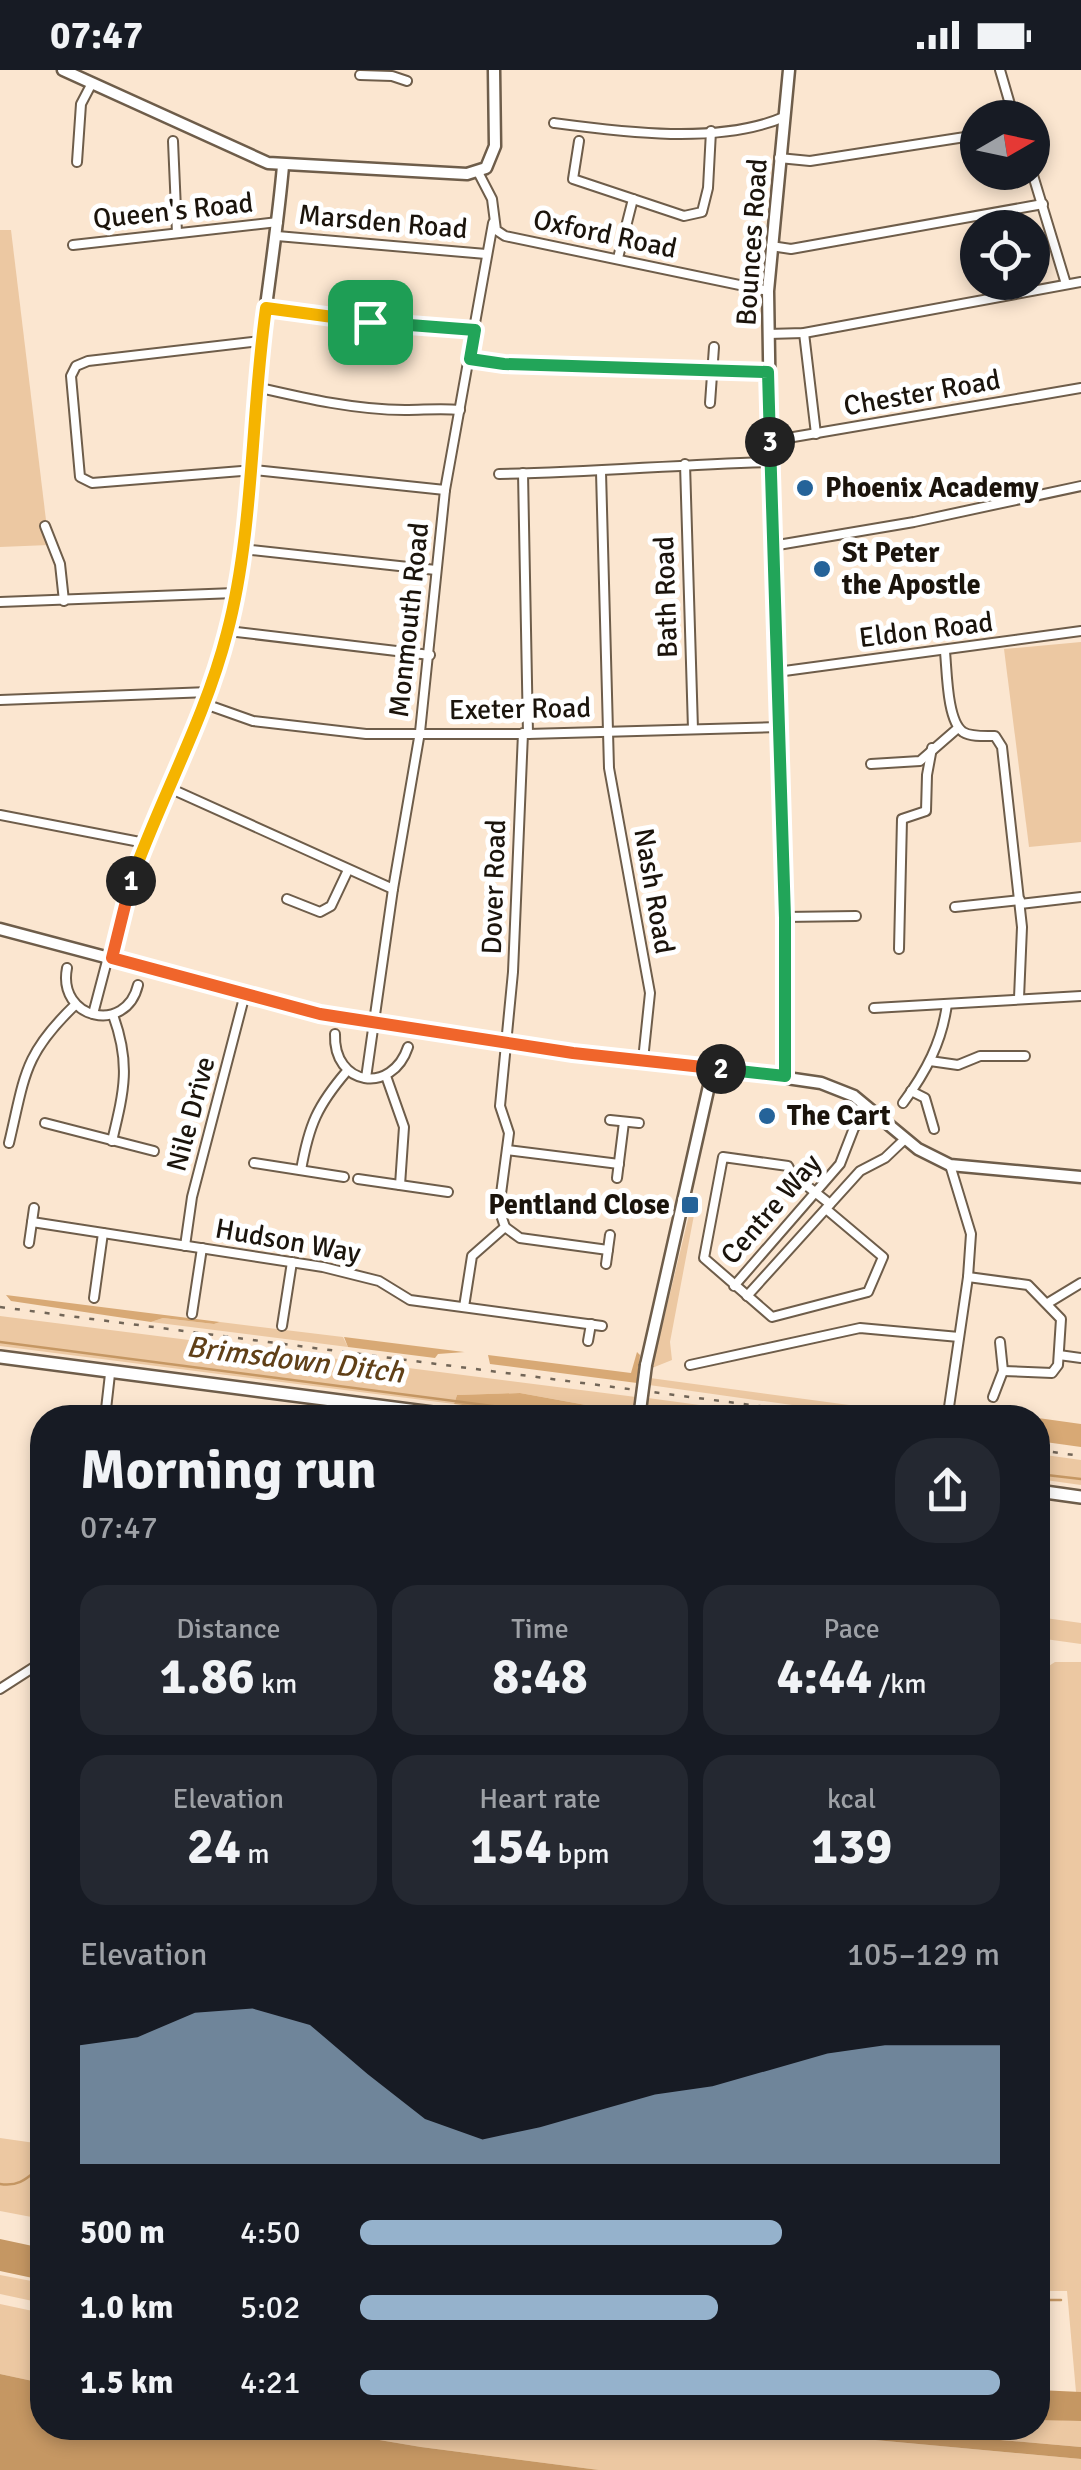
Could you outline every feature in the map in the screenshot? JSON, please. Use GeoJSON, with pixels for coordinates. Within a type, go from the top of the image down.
{"type":"FeatureCollection","features":[{"type":"Feature","properties":{"kind":"main road"},"geometry":{"type":"LineString","coordinates":[[0,1358],[364,1405]]}},
{"type":"Feature","properties":{"kind":"main road"},"geometry":{"type":"LineString","coordinates":[[1050,1493],[1081,1497]]}},
{"type":"Feature","properties":{"kind":"street"},"geometry":{"type":"LineString","coordinates":[[63,70],[282,166],[467,174],[486,168],[495,146],[494,70]]}},
{"type":"Feature","properties":{"kind":"street","name":"Bounces Road"},"geometry":{"type":"LineString","coordinates":[[785,1076],[785,918],[768,292],[789,70]]}},
{"type":"Feature","properties":{"kind":"street"},"geometry":{"type":"LineString","coordinates":[[1000,70],[1009,100]]}},
{"type":"Feature","properties":{"kind":"street"},"geometry":{"type":"LineString","coordinates":[[360,74],[407,81]]}},
{"type":"Feature","properties":{"kind":"street"},"geometry":{"type":"LineString","coordinates":[[77,162],[82,104],[92,83]]}},
{"type":"Feature","properties":{"kind":"street"},"geometry":{"type":"LineString","coordinates":[[554,123],[616,131],[710,131],[755,126],[784,117]]}},
{"type":"Feature","properties":{"kind":"street"},"geometry":{"type":"LineString","coordinates":[[579,141],[573,179],[684,216],[702,212],[708,188],[710,131]]}},
{"type":"Feature","properties":{"kind":"street"},"geometry":{"type":"LineString","coordinates":[[780,158],[810,161],[960,138]]}},
{"type":"Feature","properties":{"kind":"street"},"geometry":{"type":"LineString","coordinates":[[173,141],[177,233]]}},
{"type":"Feature","properties":{"kind":"street"},"geometry":{"type":"LineString","coordinates":[[93,1014],[144,844],[205,704],[228,630],[242,549],[282,166]]}},
{"type":"Feature","properties":{"kind":"street","name":"Oxford Road"},"geometry":{"type":"LineString","coordinates":[[478,172],[492,199],[493,223],[504,236],[768,292]]}},
{"type":"Feature","properties":{"kind":"street"},"geometry":{"type":"LineString","coordinates":[[1038,190],[1066,284]]}},
{"type":"Feature","properties":{"kind":"street"},"geometry":{"type":"LineString","coordinates":[[618,258],[633,199]]}},
{"type":"Feature","properties":{"kind":"street"},"geometry":{"type":"LineString","coordinates":[[771,246],[791,249],[1043,204]]}},
{"type":"Feature","properties":{"kind":"street","name":"Queen's Road"},"geometry":{"type":"LineString","coordinates":[[73,245],[278,222]]}},
{"type":"Feature","properties":{"kind":"street","name":"Monmouth Road"},"geometry":{"type":"LineString","coordinates":[[366,1078],[420,732],[446,490],[493,223]]}},
{"type":"Feature","properties":{"kind":"street","name":"Marsden Road"},"geometry":{"type":"LineString","coordinates":[[276,236],[486,254]]}},
{"type":"Feature","properties":{"kind":"street"},"geometry":{"type":"LineString","coordinates":[[768,334],[804,333],[1081,282]]}},
{"type":"Feature","properties":{"kind":"street"},"geometry":{"type":"LineString","coordinates":[[266,308],[370,322],[475,330]]}},
{"type":"Feature","properties":{"kind":"street"},"geometry":{"type":"LineString","coordinates":[[804,333],[816,434]]}},
{"type":"Feature","properties":{"kind":"street"},"geometry":{"type":"LineString","coordinates":[[261,341],[80,363],[72,371],[77,464],[84,480],[92,483],[248,470],[446,490]]}},
{"type":"Feature","properties":{"kind":"street"},"geometry":{"type":"LineString","coordinates":[[710,403],[714,346]]}},
{"type":"Feature","properties":{"kind":"street"},"geometry":{"type":"LineString","coordinates":[[470,359],[504,364],[768,372]]}},
{"type":"Feature","properties":{"kind":"street"},"geometry":{"type":"LineString","coordinates":[[256,387],[316,401],[404,410],[460,410]]}},
{"type":"Feature","properties":{"kind":"street","name":"Chester Road"},"geometry":{"type":"LineString","coordinates":[[770,441],[1081,388]]}},
{"type":"Feature","properties":{"kind":"street"},"geometry":{"type":"LineString","coordinates":[[499,474],[770,462]]}},
{"type":"Feature","properties":{"kind":"street","name":"Bath Road"},"geometry":{"type":"LineString","coordinates":[[685,464],[693,729]]}},
{"type":"Feature","properties":{"kind":"street","name":"Nash Road"},"geometry":{"type":"LineString","coordinates":[[601,472],[609,768],[650,993],[643,1060]]}},
{"type":"Feature","properties":{"kind":"street","name":"Dover Road"},"geometry":{"type":"LineString","coordinates":[[505,1227],[499,1209],[509,1132],[500,1106],[525,734],[522,473]]}},
{"type":"Feature","properties":{"kind":"street"},"geometry":{"type":"LineString","coordinates":[[772,546],[914,522],[1081,486]]}},
{"type":"Feature","properties":{"kind":"street"},"geometry":{"type":"LineString","coordinates":[[46,526],[60,564],[64,601]]}},
{"type":"Feature","properties":{"kind":"street"},"geometry":{"type":"LineString","coordinates":[[242,549],[436,570]]}},
{"type":"Feature","properties":{"kind":"street"},"geometry":{"type":"LineString","coordinates":[[0,602],[235,593]]}},
{"type":"Feature","properties":{"kind":"street"},"geometry":{"type":"LineString","coordinates":[[228,630],[430,655]]}},
{"type":"Feature","properties":{"kind":"street","name":"Eldon Road"},"geometry":{"type":"LineString","coordinates":[[778,672],[1081,632]]}},
{"type":"Feature","properties":{"kind":"street"},"geometry":{"type":"LineString","coordinates":[[946,652],[952,714],[958,728],[967,735],[995,736],[1002,747],[1020,902],[1019,998]]}},
{"type":"Feature","properties":{"kind":"street"},"geometry":{"type":"LineString","coordinates":[[0,700],[209,692]]}},
{"type":"Feature","properties":{"kind":"street","name":"Exeter Road"},"geometry":{"type":"LineString","coordinates":[[205,704],[253,721],[366,734],[778,727]]}},
{"type":"Feature","properties":{"kind":"street"},"geometry":{"type":"LineString","coordinates":[[871,764],[920,761],[958,728]]}},
{"type":"Feature","properties":{"kind":"street"},"geometry":{"type":"LineString","coordinates":[[900,949],[902,819],[926,811],[926,775],[932,748]]}},
{"type":"Feature","properties":{"kind":"street"},"geometry":{"type":"LineString","coordinates":[[167,787],[393,888]]}},
{"type":"Feature","properties":{"kind":"street"},"geometry":{"type":"LineString","coordinates":[[0,815],[144,844]]}},
{"type":"Feature","properties":{"kind":"street"},"geometry":{"type":"LineString","coordinates":[[287,899],[320,912],[331,906],[348,870]]}},
{"type":"Feature","properties":{"kind":"street"},"geometry":{"type":"LineString","coordinates":[[955,907],[1081,897]]}},
{"type":"Feature","properties":{"kind":"street"},"geometry":{"type":"LineString","coordinates":[[785,918],[856,916]]}},
{"type":"Feature","properties":{"kind":"street"},"geometry":{"type":"LineString","coordinates":[[0,929],[320,1014],[507,1042],[785,1076],[834,1086],[854,1096],[906,1139],[950,1165],[1081,1177]]}},
{"type":"Feature","properties":{"kind":"street"},"geometry":{"type":"LineString","coordinates":[[67,968],[66,988],[75,1005],[93,1014],[113,1015],[132,1000],[138,986]]}},
{"type":"Feature","properties":{"kind":"street","name":"Nile Drive"},"geometry":{"type":"LineString","coordinates":[[186,1246],[192,1198],[244,994]]}},
{"type":"Feature","properties":{"kind":"street"},"geometry":{"type":"LineString","coordinates":[[874,1008],[1081,996]]}},
{"type":"Feature","properties":{"kind":"street"},"geometry":{"type":"LineString","coordinates":[[903,1102],[930,1062],[943,1031],[947,1004]]}},
{"type":"Feature","properties":{"kind":"street"},"geometry":{"type":"LineString","coordinates":[[9,1143],[32,1055],[44,1036],[75,1005]]}},
{"type":"Feature","properties":{"kind":"street"},"geometry":{"type":"LineString","coordinates":[[112,1140],[126,1076],[113,1015]]}},
{"type":"Feature","properties":{"kind":"street"},"geometry":{"type":"LineString","coordinates":[[336,1034],[336,1052],[347,1071],[366,1078],[386,1076],[402,1062],[408,1047]]}},
{"type":"Feature","properties":{"kind":"street"},"geometry":{"type":"LineString","coordinates":[[930,1062],[958,1065],[980,1056],[1025,1056]]}},
{"type":"Feature","properties":{"kind":"street"},"geometry":{"type":"LineString","coordinates":[[641,1405],[649,1340],[712,1068]]}},
{"type":"Feature","properties":{"kind":"street"},"geometry":{"type":"LineString","coordinates":[[301,1170],[312,1120],[322,1100],[347,1071]]}},
{"type":"Feature","properties":{"kind":"street"},"geometry":{"type":"LineString","coordinates":[[386,1076],[404,1127],[400,1185]]}},
{"type":"Feature","properties":{"kind":"street"},"geometry":{"type":"LineString","coordinates":[[911,1091],[925,1098],[934,1129]]}},
{"type":"Feature","properties":{"kind":"street","name":"Centre Way"},"geometry":{"type":"LineString","coordinates":[[871,1110],[854,1128],[840,1164],[734,1286],[747,1296],[860,1170],[885,1158],[906,1139]]}},
{"type":"Feature","properties":{"kind":"street"},"geometry":{"type":"LineString","coordinates":[[610,1120],[639,1124]]}},
{"type":"Feature","properties":{"kind":"street"},"geometry":{"type":"LineString","coordinates":[[617,1178],[624,1122]]}},
{"type":"Feature","properties":{"kind":"street"},"geometry":{"type":"LineString","coordinates":[[45,1123],[154,1151]]}},
{"type":"Feature","properties":{"kind":"street"},"geometry":{"type":"LineString","coordinates":[[507,1150],[619,1164]]}},
{"type":"Feature","properties":{"kind":"street"},"geometry":{"type":"LineString","coordinates":[[734,1286],[704,1258],[723,1157],[783,1164],[883,1257],[870,1290],[772,1317],[747,1296]]}},
{"type":"Feature","properties":{"kind":"street"},"geometry":{"type":"LineString","coordinates":[[254,1164],[344,1176]]}},
{"type":"Feature","properties":{"kind":"street"},"geometry":{"type":"LineString","coordinates":[[948,1405],[968,1277],[970,1225],[950,1165]]}},
{"type":"Feature","properties":{"kind":"street"},"geometry":{"type":"LineString","coordinates":[[358,1179],[448,1192]]}},
{"type":"Feature","properties":{"kind":"street"},"geometry":{"type":"LineString","coordinates":[[29,1243],[34,1208]]}},
{"type":"Feature","properties":{"kind":"street","name":"Hudson Way"},"geometry":{"type":"LineString","coordinates":[[32,1222],[292,1262],[379,1280],[404,1299],[602,1326]]}},
{"type":"Feature","properties":{"kind":"street"},"geometry":{"type":"LineString","coordinates":[[464,1308],[472,1256],[505,1227],[520,1238],[608,1250]]}},
{"type":"Feature","properties":{"kind":"street"},"geometry":{"type":"LineString","coordinates":[[94,1298],[103,1233]]}},
{"type":"Feature","properties":{"kind":"street"},"geometry":{"type":"LineString","coordinates":[[606,1264],[610,1235]]}},
{"type":"Feature","properties":{"kind":"street"},"geometry":{"type":"LineString","coordinates":[[192,1314],[202,1248]]}},
{"type":"Feature","properties":{"kind":"street"},"geometry":{"type":"LineString","coordinates":[[282,1326],[292,1262]]}},
{"type":"Feature","properties":{"kind":"street"},"geometry":{"type":"LineString","coordinates":[[968,1277],[1020,1282],[1034,1289],[1061,1319],[1059,1355],[1052,1373],[1004,1371]]}},
{"type":"Feature","properties":{"kind":"street"},"geometry":{"type":"LineString","coordinates":[[1048,1303],[1081,1283]]}},
{"type":"Feature","properties":{"kind":"street"},"geometry":{"type":"LineString","coordinates":[[588,1341],[591,1324]]}},
{"type":"Feature","properties":{"kind":"street"},"geometry":{"type":"LineString","coordinates":[[690,1365],[860,1328],[958,1337]]}},
{"type":"Feature","properties":{"kind":"street"},"geometry":{"type":"LineString","coordinates":[[993,1397],[1004,1371],[1000,1342]]}},
{"type":"Feature","properties":{"kind":"street"},"geometry":{"type":"LineString","coordinates":[[1059,1355],[1081,1358]]}},
{"type":"Feature","properties":{"kind":"street"},"geometry":{"type":"LineString","coordinates":[[106,1405],[110,1374]]}},
{"type":"Feature","properties":{"kind":"street"},"geometry":{"type":"LineString","coordinates":[[0,1689],[30,1671]]}},
{"type":"Feature","properties":{"kind":"shaded area"},"geometry":{"type":"Polygon","coordinates":[[[0,230],[11,230],[49,545],[0,547],[0,230]]]}},
{"type":"Feature","properties":{"kind":"shaded area"},"geometry":{"type":"Polygon","coordinates":[[[1081,642],[1081,842],[1029,847],[1004,649],[1081,642]]]}},
{"type":"Feature","properties":{"kind":"shaded area"},"geometry":{"type":"Polygon","coordinates":[[[689,1215],[694,1215],[670,1342],[672,1360],[652,1368],[689,1215]]]}},
{"type":"Feature","properties":{"kind":"shaded area"},"geometry":{"type":"Polygon","coordinates":[[[6,1295],[220,1322],[163,1318],[151,1322],[11,1301],[6,1295]]]}},
{"type":"Feature","properties":{"kind":"shaded area"},"geometry":{"type":"Polygon","coordinates":[[[0,1316],[636,1397],[635,1405],[586,1405],[520,1393],[457,1395],[454,1404],[0,1346],[0,1316]]]}},
{"type":"Feature","properties":{"kind":"shaded area"},"geometry":{"type":"Polygon","coordinates":[[[163,1318],[343,1337],[348,1347],[151,1322],[163,1318]]]}},
{"type":"Feature","properties":{"kind":"shaded area"},"geometry":{"type":"Polygon","coordinates":[[[344,1337],[465,1352],[438,1354],[435,1358],[348,1347],[344,1337]]]}},
{"type":"Feature","properties":{"kind":"shaded area"},"geometry":{"type":"Polygon","coordinates":[[[637,1352],[637,1383],[490,1364],[488,1355],[631,1373],[637,1352]]]}},
{"type":"Feature","properties":{"kind":"shaded area"},"geometry":{"type":"Polygon","coordinates":[[[650,1378],[849,1405],[792,1405],[649,1385],[650,1378]]]}},
{"type":"Feature","properties":{"kind":"shaded area"},"geometry":{"type":"Polygon","coordinates":[[[520,1393],[586,1405],[462,1405],[454,1404],[457,1395],[520,1393]]]}},
{"type":"Feature","properties":{"kind":"shaded area"},"geometry":{"type":"Polygon","coordinates":[[[648,1398],[700,1405],[648,1405],[648,1398]]]}},
{"type":"Feature","properties":{"kind":"shaded area"},"geometry":{"type":"Polygon","coordinates":[[[1050,1420],[1081,1424],[1081,1447],[1050,1443],[1050,1420]]]}},
{"type":"Feature","properties":{"kind":"shaded area"},"geometry":{"type":"Polygon","coordinates":[[[1050,1456],[1081,1460],[1081,1485],[1050,1481],[1050,1456]]]}},
{"type":"Feature","properties":{"kind":"shaded area"},"geometry":{"type":"Polygon","coordinates":[[[1050,1619],[1081,1623],[1081,1644],[1050,1640],[1050,1619]]]}},
{"type":"Feature","properties":{"kind":"shaded area"},"geometry":{"type":"Polygon","coordinates":[[[1081,1662],[1081,2392],[1076,2392],[1067,2291],[1050,2291],[1050,1665],[1081,1662]]]}},
{"type":"Feature","properties":{"kind":"shaded area"},"geometry":{"type":"Polygon","coordinates":[[[0,2138],[30,2142],[30,2217],[0,2211],[0,2138]]]}},
{"type":"Feature","properties":{"kind":"shaded area"},"geometry":{"type":"Polygon","coordinates":[[[0,2239],[30,2245],[30,2277],[0,2271],[0,2239]]]}},
{"type":"Feature","properties":{"kind":"shaded area"},"geometry":{"type":"Polygon","coordinates":[[[0,2275],[30,2281],[30,2300],[0,2294],[0,2275]]]}},
{"type":"Feature","properties":{"kind":"shaded area"},"geometry":{"type":"Polygon","coordinates":[[[0,2304],[30,2310],[30,2380],[0,2374],[0,2304]]]}},
{"type":"Feature","properties":{"kind":"shaded area"},"geometry":{"type":"Polygon","coordinates":[[[0,2374],[30,2380],[30,2440],[379,2440],[599,2470],[0,2470],[0,2374]]]}},
{"type":"Feature","properties":{"kind":"shaded area"},"geometry":{"type":"Polygon","coordinates":[[[1050,2391],[1081,2392],[1081,2421],[1050,2420],[1050,2391]]]}},
{"type":"Feature","properties":{"kind":"shaded area"},"geometry":{"type":"Polygon","coordinates":[[[1050,2420],[1081,2421],[1081,2447],[1000,2440],[1050,2440],[1050,2420]]]}},
{"type":"Feature","properties":{"kind":"shaded area"},"geometry":{"type":"Polygon","coordinates":[[[379,2440],[876,2440],[1081,2459],[1081,2470],[599,2470],[379,2440]]]}},
{"type":"Feature","properties":{"kind":"shaded area"},"geometry":{"type":"Polygon","coordinates":[[[876,2440],[1000,2440],[1081,2447],[1081,2459],[876,2440]]]}},
{"type":"Feature","properties":{"kind":"waterway","name":"Brimsdown Ditch"},"geometry":{"type":"LineString","coordinates":[[0,1342],[486,1405]]}},
{"type":"Feature","properties":{"kind":"waterway","name":"Brimsdown Ditch"},"geometry":{"type":"LineString","coordinates":[[1050,1475],[1081,1479]]}},
{"type":"Feature","properties":{"kind":"waterway"},"geometry":{"type":"LineString","coordinates":[[0,2184],[18,2183],[30,2176]]}},
{"type":"Feature","properties":{"kind":"waterway"},"geometry":{"type":"LineString","coordinates":[[1050,2300],[1061,2300]]}},
{"type":"Feature","properties":{"kind":"railway"},"geometry":{"type":"LineString","coordinates":[[0,1307],[751,1405]]}},
{"type":"Feature","properties":{"kind":"railway"},"geometry":{"type":"LineString","coordinates":[[1050,1452],[1081,1456]]}},
{"type":"Feature","properties":{"kind":"place","name":"Phoenix Academy"},"geometry":{"type":"Point","coordinates":[805,488]}},
{"type":"Feature","properties":{"kind":"place","name":"St Peter the Apostle"},"geometry":{"type":"Point","coordinates":[822,569]}},
{"type":"Feature","properties":{"kind":"place","name":"The Cart"},"geometry":{"type":"Point","coordinates":[767,1116]}},
{"type":"Feature","properties":{"kind":"place","name":"Pentland Close"},"geometry":{"type":"Point","coordinates":[690,1205]}},
{"type":"Feature","properties":{"kind":"route"},"geometry":{"type":"LineString","coordinates":[[266,308],[370,322],[475,330],[470,359],[504,364],[768,372],[785,918],[785,1076],[573,1053],[320,1014],[112,958],[125,899],[144,844],[205,704],[228,630],[242,549],[266,308]]}}]}
